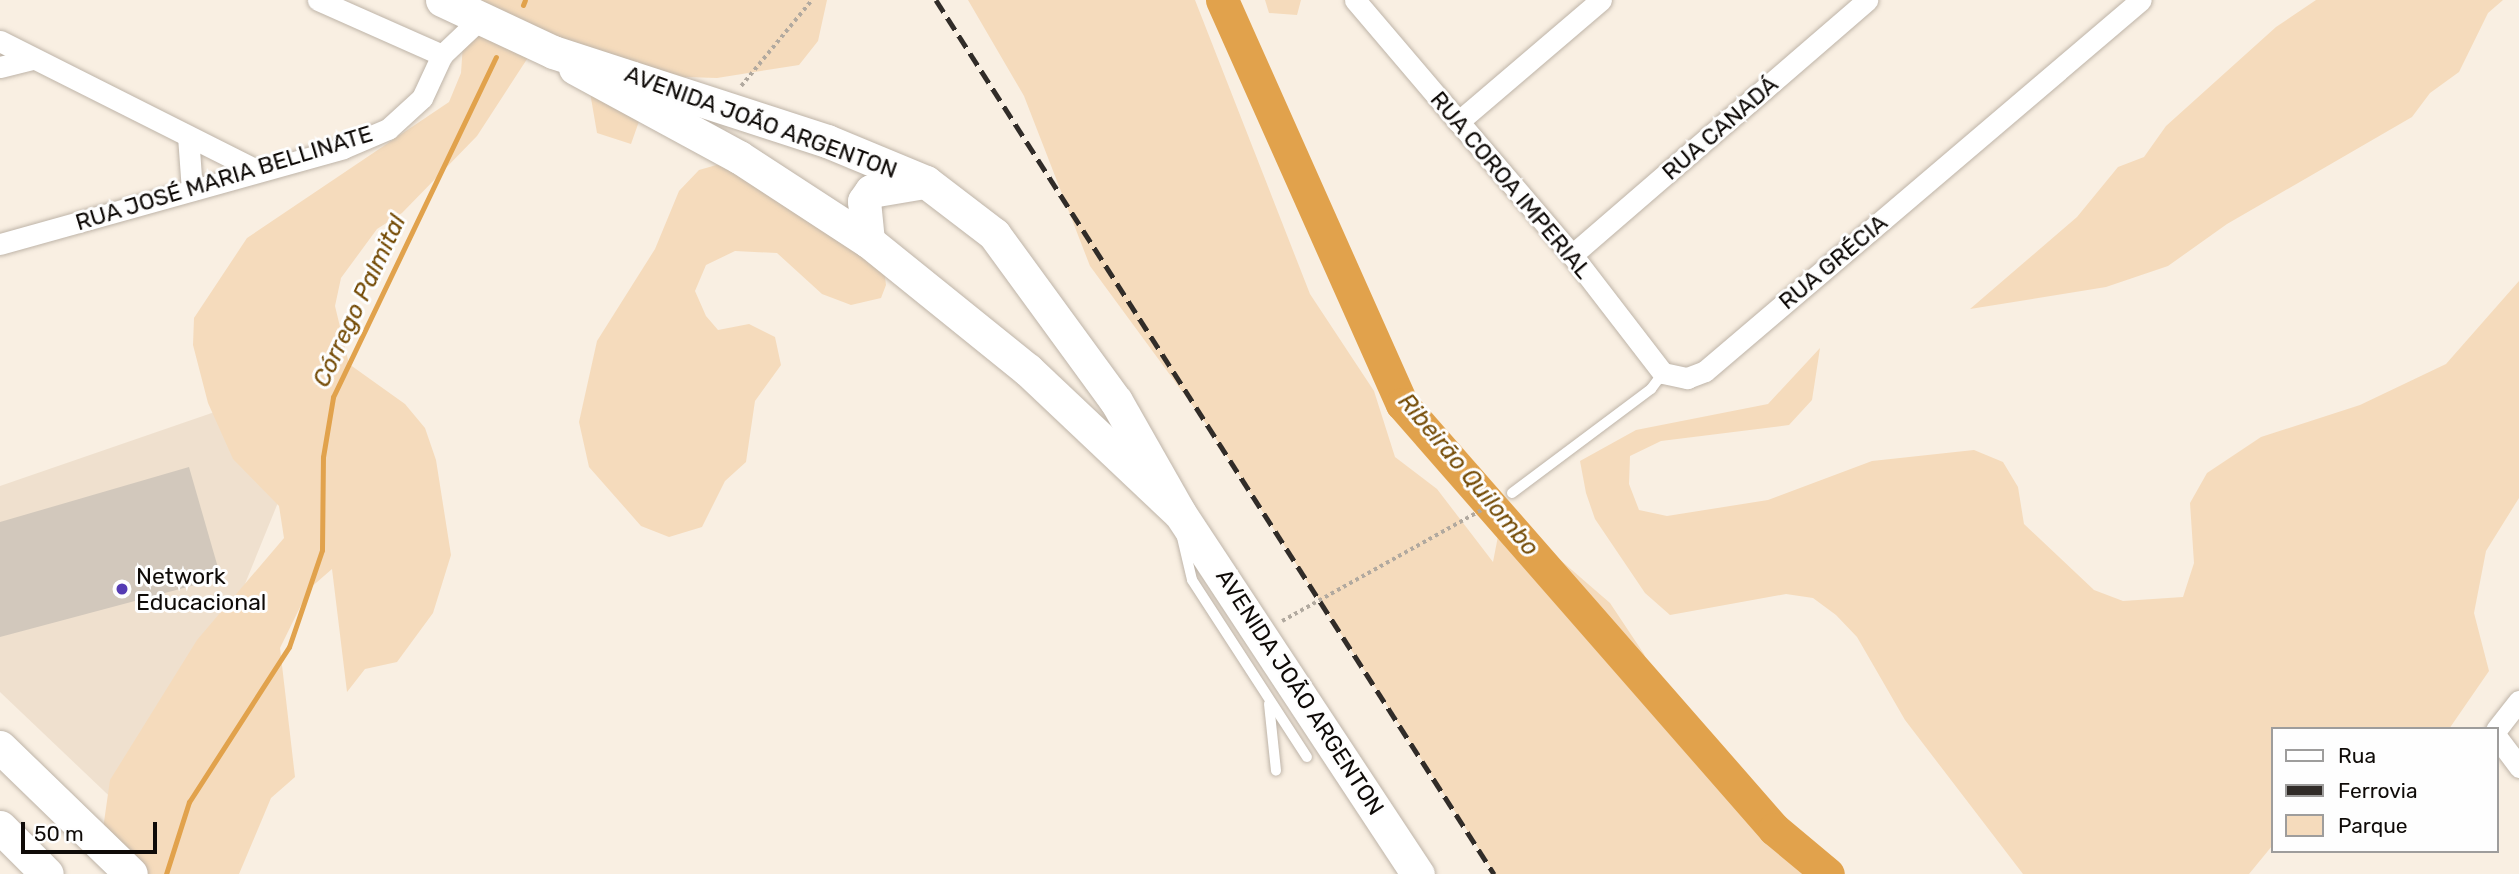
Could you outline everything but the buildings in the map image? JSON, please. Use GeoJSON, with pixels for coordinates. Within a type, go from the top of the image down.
{"type":"FeatureCollection","features":[{"type":"Feature","properties":{"kind":"main road","name":"AVENIDA JOÃO ARGENTON"},"geometry":{"type":"LineString","coordinates":[[442,0],[553,52],[724,106],[926,182],[995,234],[1068,330],[1161,473],[1180,514],[1264,633],[1419,874]]}},
{"type":"Feature","properties":{"kind":"main road","name":"AVENIDA JOÃO ARGENTON"},"geometry":{"type":"LineString","coordinates":[[553,52],[599,87],[739,157],[868,241],[1028,370],[1142,484],[1180,514]]}},
{"type":"Feature","properties":{"kind":"main road"},"geometry":{"type":"LineString","coordinates":[[868,241],[864,201],[872,191],[926,182]]}},
{"type":"Feature","properties":{"kind":"main road"},"geometry":{"type":"LineString","coordinates":[[0,747],[131,874]]}},
{"type":"Feature","properties":{"kind":"main road"},"geometry":{"type":"LineString","coordinates":[[0,827],[47,874]]}},
{"type":"Feature","properties":{"kind":"street"},"geometry":{"type":"LineString","coordinates":[[318,0],[442,55]]}},
{"type":"Feature","properties":{"kind":"street","name":"RUA COROA IMPERIAL"},"geometry":{"type":"LineString","coordinates":[[1355,0],[1572,255],[1662,373]]}},
{"type":"Feature","properties":{"kind":"street"},"geometry":{"type":"LineString","coordinates":[[1458,122],[1601,0]]}},
{"type":"Feature","properties":{"kind":"street","name":"RUA CANADÁ"},"geometry":{"type":"LineString","coordinates":[[1572,255],[1867,0]]}},
{"type":"Feature","properties":{"kind":"street","name":"RUA GRÉCIA"},"geometry":{"type":"LineString","coordinates":[[1662,373],[1687,377],[1705,371],[2141,0]]}},
{"type":"Feature","properties":{"kind":"street","name":"RUA JOSÉ MARIA BELLINATE"},"geometry":{"type":"LineString","coordinates":[[0,244],[258,172],[388,129],[422,98],[442,55],[500,27]]}},
{"type":"Feature","properties":{"kind":"street"},"geometry":{"type":"LineString","coordinates":[[0,41],[258,172]]}},
{"type":"Feature","properties":{"kind":"street"},"geometry":{"type":"LineString","coordinates":[[0,67],[32,59]]}},
{"type":"Feature","properties":{"kind":"street"},"geometry":{"type":"LineString","coordinates":[[188,136],[192,190]]}},
{"type":"Feature","properties":{"kind":"street"},"geometry":{"type":"LineString","coordinates":[[2498,727],[2519,701]]}},
{"type":"Feature","properties":{"kind":"street"},"geometry":{"type":"LineString","coordinates":[[2498,739],[2519,767]]}},
{"type":"Feature","properties":{"kind":"lane"},"geometry":{"type":"LineString","coordinates":[[1512,493],[1651,389],[1662,373]]}},
{"type":"Feature","properties":{"kind":"lane"},"geometry":{"type":"LineString","coordinates":[[1180,514],[1181,550],[1192,580],[1269,704],[1307,757]]}},
{"type":"Feature","properties":{"kind":"lane"},"geometry":{"type":"LineString","coordinates":[[1269,704],[1276,771]]}},
{"type":"Feature","properties":{"kind":"path"},"geometry":{"type":"LineString","coordinates":[[724,106],[812,0]]}},
{"type":"Feature","properties":{"kind":"path"},"geometry":{"type":"LineString","coordinates":[[1264,633],[1512,493]]}},
{"type":"Feature","properties":{"kind":"shaded area","name":"Network Educacional"},"geometry":{"type":"Polygon","coordinates":[[[331,372],[145,830],[0,692],[0,486],[331,372]]]}},
{"type":"Feature","properties":{"kind":"green space"},"geometry":{"type":"Polygon","coordinates":[[[466,0],[827,0],[818,41],[799,65],[717,78],[655,76],[631,144],[597,133],[586,69],[529,56],[477,136],[402,213],[377,229],[341,278],[335,306],[349,364],[405,404],[425,428],[436,460],[451,555],[433,613],[397,662],[365,669],[347,692],[332,569],[309,589],[280,648],[295,777],[271,798],[239,874],[110,874],[102,836],[110,780],[197,640],[284,538],[279,506],[233,459],[208,403],[193,345],[194,318],[247,238],[449,102],[461,73],[466,0]]]}},
{"type":"Feature","properties":{"kind":"green space"},"geometry":{"type":"Polygon","coordinates":[[[968,0],[1195,0],[1310,294],[1374,391],[1395,457],[1437,489],[1493,562],[1499,531],[1513,526],[1528,532],[1610,603],[1644,654],[1659,698],[1698,748],[1842,874],[1495,874],[1209,428],[1090,266],[1024,96],[968,0]]]}},
{"type":"Feature","properties":{"kind":"green space"},"geometry":{"type":"Polygon","coordinates":[[[1265,0],[1301,0],[1297,15],[1269,13],[1265,0]]]}},
{"type":"Feature","properties":{"kind":"green space"},"geometry":{"type":"Polygon","coordinates":[[[2316,0],[2503,0],[2488,13],[2459,72],[2430,93],[2412,117],[2227,224],[2168,266],[2106,287],[1970,309],[2077,217],[2118,167],[2144,157],[2166,126],[2276,27],[2316,0]]]}},
{"type":"Feature","properties":{"kind":"green space"},"geometry":{"type":"Polygon","coordinates":[[[727,162],[884,270],[886,285],[881,298],[851,305],[822,294],[777,253],[735,251],[706,265],[695,291],[706,316],[718,330],[749,324],[775,337],[781,365],[755,401],[746,462],[725,481],[702,527],[669,537],[641,526],[589,467],[579,422],[597,341],[655,249],[679,191],[699,170],[727,162]]]}},
{"type":"Feature","properties":{"kind":"green space"},"geometry":{"type":"Polygon","coordinates":[[[2519,281],[2519,498],[2486,551],[2474,613],[2489,671],[2450,727],[2270,727],[2270,848],[2249,874],[2023,874],[1905,720],[1857,637],[1836,615],[1813,598],[1786,594],[1670,615],[1645,593],[1595,519],[1586,493],[1580,461],[1636,430],[1768,404],[1820,348],[1812,400],[1789,425],[1661,441],[1630,456],[1629,484],[1639,510],[1667,516],[1768,500],[1872,461],[1974,450],[2003,462],[2018,487],[2024,524],[2094,590],[2123,601],[2183,597],[2194,563],[2190,503],[2207,473],[2261,437],[2360,405],[2446,364],[2519,281]]]}},
{"type":"Feature","properties":{"kind":"waterway","name":"Córrego Palmital"},"geometry":{"type":"LineString","coordinates":[[523,5],[525,0]]}},
{"type":"Feature","properties":{"kind":"waterway","name":"Ribeirão Quilombo"},"geometry":{"type":"LineString","coordinates":[[1222,0],[1402,404],[1774,829],[1828,874]]}},
{"type":"Feature","properties":{"kind":"waterway","name":"Córrego Palmital"},"geometry":{"type":"LineString","coordinates":[[166,874],[189,802],[289,647],[322,550],[323,457],[333,397],[496,57]]}},
{"type":"Feature","properties":{"kind":"railway"},"geometry":{"type":"LineString","coordinates":[[936,0],[1494,874]]}},
{"type":"Feature","properties":{"kind":"place","name":"Network Educacional"},"geometry":{"type":"Point","coordinates":[122,589]}}]}
